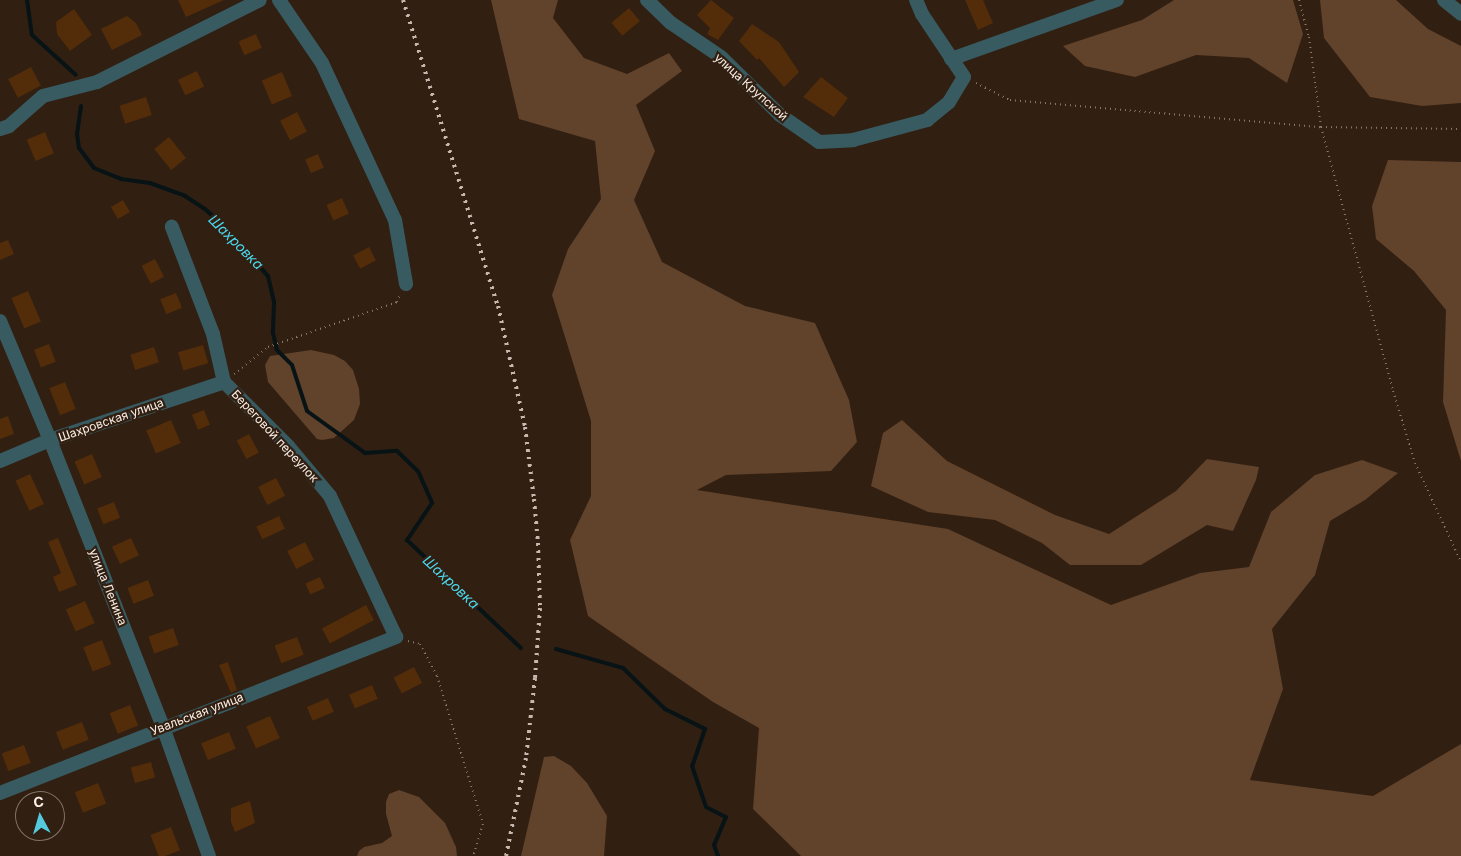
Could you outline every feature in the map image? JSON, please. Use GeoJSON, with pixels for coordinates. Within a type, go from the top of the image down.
{"type":"FeatureCollection","features":[{"type":"Feature","properties":{"kind":"street"},"geometry":{"type":"LineString","coordinates":[[0,129],[9,126],[43,96],[98,82],[260,0]]}},
{"type":"Feature","properties":{"kind":"street"},"geometry":{"type":"LineString","coordinates":[[279,0],[322,63],[395,220],[406,284]]}},
{"type":"Feature","properties":{"kind":"street","name":"улица Крупской"},"geometry":{"type":"LineString","coordinates":[[646,0],[671,23],[721,58],[780,115],[819,142],[853,140],[926,120],[949,102],[964,77]]}},
{"type":"Feature","properties":{"kind":"street"},"geometry":{"type":"LineString","coordinates":[[916,0],[922,14],[964,77]]}},
{"type":"Feature","properties":{"kind":"street"},"geometry":{"type":"LineString","coordinates":[[951,59],[1042,25],[1117,0]]}},
{"type":"Feature","properties":{"kind":"street"},"geometry":{"type":"LineString","coordinates":[[1444,0],[1461,14]]}},
{"type":"Feature","properties":{"kind":"street","name":"Береговой переулок"},"geometry":{"type":"LineString","coordinates":[[172,227],[213,334],[224,382],[288,446],[330,496],[396,637]]}},
{"type":"Feature","properties":{"kind":"street","name":"улица Ленина"},"geometry":{"type":"LineString","coordinates":[[0,322],[50,440],[163,727],[209,856]]}},
{"type":"Feature","properties":{"kind":"street","name":"Шахровская улица"},"geometry":{"type":"LineString","coordinates":[[0,461],[50,440],[224,382]]}},
{"type":"Feature","properties":{"kind":"street","name":"Увальская улица"},"geometry":{"type":"LineString","coordinates":[[0,793],[163,727],[396,637]]}},
{"type":"Feature","properties":{"kind":"path"},"geometry":{"type":"LineString","coordinates":[[1299,0],[1309,37],[1321,127],[1415,463],[1461,562]]}},
{"type":"Feature","properties":{"kind":"path"},"geometry":{"type":"LineString","coordinates":[[964,77],[1010,100],[1321,127],[1461,129]]}},
{"type":"Feature","properties":{"kind":"path"},"geometry":{"type":"LineString","coordinates":[[224,382],[268,347],[397,302],[406,284]]}},
{"type":"Feature","properties":{"kind":"path"},"geometry":{"type":"LineString","coordinates":[[396,637],[420,644],[437,676],[483,824],[473,856]]}},
{"type":"Feature","properties":{"kind":"shaded area"},"geometry":{"type":"Polygon","coordinates":[[[491,0],[558,0],[553,18],[584,58],[627,74],[669,53],[682,71],[636,105],[655,151],[634,200],[662,262],[745,306],[815,323],[849,400],[857,442],[831,471],[726,475],[697,490],[948,529],[1111,605],[1200,573],[1249,567],[1271,512],[1315,475],[1362,460],[1398,473],[1365,500],[1330,521],[1315,575],[1272,629],[1283,689],[1250,780],[1373,796],[1461,744],[1461,856],[801,856],[753,809],[759,728],[713,702],[588,616],[570,540],[591,496],[591,421],[552,295],[568,249],[601,199],[595,141],[519,119],[491,0]]]}},
{"type":"Feature","properties":{"kind":"shaded area"},"geometry":{"type":"Polygon","coordinates":[[[1174,0],[1293,0],[1303,34],[1287,83],[1249,58],[1196,55],[1135,77],[1085,66],[1063,46],[1142,20],[1174,0]]]}},
{"type":"Feature","properties":{"kind":"shaded area"},"geometry":{"type":"Polygon","coordinates":[[[1320,0],[1396,0],[1428,29],[1461,46],[1461,103],[1422,106],[1370,97],[1324,38],[1320,0]]]}},
{"type":"Feature","properties":{"kind":"shaded area"},"geometry":{"type":"Polygon","coordinates":[[[1388,160],[1461,162],[1461,461],[1443,402],[1446,310],[1414,271],[1376,239],[1372,206],[1388,160]]]}},
{"type":"Feature","properties":{"kind":"shaded area"},"geometry":{"type":"Polygon","coordinates":[[[311,350],[334,355],[345,361],[353,370],[359,389],[360,404],[354,420],[334,438],[317,439],[268,382],[265,365],[270,356],[311,350]]]}},
{"type":"Feature","properties":{"kind":"shaded area"},"geometry":{"type":"Polygon","coordinates":[[[902,420],[947,461],[1055,515],[1109,534],[1176,491],[1207,459],[1259,467],[1256,480],[1233,531],[1207,525],[1141,565],[1070,565],[1042,543],[995,520],[928,512],[871,486],[883,433],[902,420]]]}},
{"type":"Feature","properties":{"kind":"shaded area"},"geometry":{"type":"Polygon","coordinates":[[[554,756],[571,766],[587,783],[607,816],[604,856],[521,856],[544,757],[554,756]]]}},
{"type":"Feature","properties":{"kind":"shaded area"},"geometry":{"type":"Polygon","coordinates":[[[399,790],[419,797],[445,823],[456,847],[457,856],[357,856],[364,847],[382,843],[392,836],[386,814],[386,802],[389,794],[399,790]]]}},
{"type":"Feature","properties":{"kind":"building"},"geometry":{"type":"Polygon","coordinates":[[[178,0],[224,0],[186,17],[178,0]]]}},
{"type":"Feature","properties":{"kind":"building"},"geometry":{"type":"Polygon","coordinates":[[[711,0],[734,18],[718,40],[707,34],[710,28],[697,15],[711,0]]]}},
{"type":"Feature","properties":{"kind":"building"},"geometry":{"type":"Polygon","coordinates":[[[965,0],[983,0],[993,23],[978,30],[965,0]]]}},
{"type":"Feature","properties":{"kind":"building"},"geometry":{"type":"Polygon","coordinates":[[[629,8],[640,21],[622,36],[611,23],[629,8]]]}},
{"type":"Feature","properties":{"kind":"building"},"geometry":{"type":"Polygon","coordinates":[[[74,9],[92,35],[70,51],[57,34],[56,22],[74,9]]]}},
{"type":"Feature","properties":{"kind":"building"},"geometry":{"type":"Polygon","coordinates":[[[127,16],[136,23],[142,35],[112,50],[101,29],[127,16]]]}},
{"type":"Feature","properties":{"kind":"building"},"geometry":{"type":"Polygon","coordinates":[[[752,24],[779,42],[799,72],[784,87],[759,58],[757,60],[739,41],[752,24]]]}},
{"type":"Feature","properties":{"kind":"building"},"geometry":{"type":"Polygon","coordinates":[[[256,34],[262,48],[244,55],[239,41],[256,34]]]}},
{"type":"Feature","properties":{"kind":"building"},"geometry":{"type":"Polygon","coordinates":[[[31,67],[41,86],[18,98],[8,79],[31,67]]]}},
{"type":"Feature","properties":{"kind":"building"},"geometry":{"type":"Polygon","coordinates":[[[197,71],[204,86],[185,95],[178,80],[197,71]]]}},
{"type":"Feature","properties":{"kind":"building"},"geometry":{"type":"Polygon","coordinates":[[[282,72],[292,96],[272,105],[262,81],[282,72]]]}},
{"type":"Feature","properties":{"kind":"building"},"geometry":{"type":"Polygon","coordinates":[[[821,77],[848,98],[834,117],[803,97],[821,77]]]}},
{"type":"Feature","properties":{"kind":"building"},"geometry":{"type":"Polygon","coordinates":[[[146,97],[152,115],[125,124],[119,106],[146,97]]]}},
{"type":"Feature","properties":{"kind":"building"},"geometry":{"type":"Polygon","coordinates":[[[297,112],[307,132],[290,140],[280,121],[297,112]]]}},
{"type":"Feature","properties":{"kind":"building"},"geometry":{"type":"Polygon","coordinates":[[[45,132],[54,153],[36,161],[27,140],[45,132]]]}},
{"type":"Feature","properties":{"kind":"building"},"geometry":{"type":"Polygon","coordinates":[[[169,137],[186,158],[171,170],[154,149],[169,137]]]}},
{"type":"Feature","properties":{"kind":"building"},"geometry":{"type":"Polygon","coordinates":[[[318,154],[324,168],[311,173],[305,159],[318,154]]]}},
{"type":"Feature","properties":{"kind":"building"},"geometry":{"type":"Polygon","coordinates":[[[342,198],[349,214],[333,220],[326,205],[342,198]]]}},
{"type":"Feature","properties":{"kind":"building"},"geometry":{"type":"Polygon","coordinates":[[[123,200],[130,212],[118,219],[111,207],[123,200]]]}},
{"type":"Feature","properties":{"kind":"building"},"geometry":{"type":"Polygon","coordinates":[[[8,240],[14,254],[0,260],[0,243],[8,240]]]}},
{"type":"Feature","properties":{"kind":"building"},"geometry":{"type":"Polygon","coordinates":[[[369,247],[376,260],[360,269],[353,255],[369,247]]]}},
{"type":"Feature","properties":{"kind":"building"},"geometry":{"type":"Polygon","coordinates":[[[155,259],[164,277],[151,284],[142,266],[155,259]]]}},
{"type":"Feature","properties":{"kind":"building"},"geometry":{"type":"Polygon","coordinates":[[[28,291],[41,321],[24,328],[11,298],[28,291]]]}},
{"type":"Feature","properties":{"kind":"building"},"geometry":{"type":"Polygon","coordinates":[[[176,293],[182,308],[166,314],[160,299],[176,293]]]}},
{"type":"Feature","properties":{"kind":"building"},"geometry":{"type":"Polygon","coordinates":[[[49,344],[56,362],[41,367],[34,350],[49,344]]]}},
{"type":"Feature","properties":{"kind":"building"},"geometry":{"type":"Polygon","coordinates":[[[203,345],[208,363],[183,370],[178,352],[203,345]]]}},
{"type":"Feature","properties":{"kind":"building"},"geometry":{"type":"Polygon","coordinates":[[[154,347],[159,362],[135,370],[130,355],[154,347]]]}},
{"type":"Feature","properties":{"kind":"building"},"geometry":{"type":"Polygon","coordinates":[[[65,382],[76,409],[60,415],[49,388],[65,382]]]}},
{"type":"Feature","properties":{"kind":"building"},"geometry":{"type":"Polygon","coordinates":[[[204,410],[210,425],[198,430],[192,415],[204,410]]]}},
{"type":"Feature","properties":{"kind":"building"},"geometry":{"type":"Polygon","coordinates":[[[8,416],[14,434],[0,439],[0,419],[8,416]]]}},
{"type":"Feature","properties":{"kind":"building"},"geometry":{"type":"Polygon","coordinates":[[[171,420],[181,443],[156,454],[146,431],[171,420]]]}},
{"type":"Feature","properties":{"kind":"building"},"geometry":{"type":"Polygon","coordinates":[[[249,434],[259,453],[246,459],[237,441],[249,434]]]}},
{"type":"Feature","properties":{"kind":"building"},"geometry":{"type":"Polygon","coordinates":[[[92,454],[102,477],[84,484],[75,461],[92,454]]]}},
{"type":"Feature","properties":{"kind":"building"},"geometry":{"type":"Polygon","coordinates":[[[30,474],[44,504],[29,511],[15,481],[30,474]]]}},
{"type":"Feature","properties":{"kind":"building"},"geometry":{"type":"Polygon","coordinates":[[[276,478],[285,496],[267,505],[258,487],[276,478]]]}},
{"type":"Feature","properties":{"kind":"building"},"geometry":{"type":"Polygon","coordinates":[[[114,502],[120,518],[103,524],[97,508],[114,502]]]}},
{"type":"Feature","properties":{"kind":"building"},"geometry":{"type":"Polygon","coordinates":[[[279,516],[285,529],[262,539],[256,527],[279,516]]]}},
{"type":"Feature","properties":{"kind":"building"},"geometry":{"type":"Polygon","coordinates":[[[58,538],[77,585],[59,592],[53,577],[61,573],[48,542],[58,538]]]}},
{"type":"Feature","properties":{"kind":"building"},"geometry":{"type":"Polygon","coordinates":[[[131,538],[139,555],[120,564],[112,547],[131,538]]]}},
{"type":"Feature","properties":{"kind":"building"},"geometry":{"type":"Polygon","coordinates":[[[305,542],[314,560],[296,569],[287,551],[305,542]]]}},
{"type":"Feature","properties":{"kind":"building"},"geometry":{"type":"Polygon","coordinates":[[[320,577],[325,588],[310,594],[305,584],[320,577]]]}},
{"type":"Feature","properties":{"kind":"building"},"geometry":{"type":"Polygon","coordinates":[[[148,580],[154,596],[134,604],[127,588],[148,580]]]}},
{"type":"Feature","properties":{"kind":"building"},"geometry":{"type":"Polygon","coordinates":[[[85,601],[95,623],[76,631],[66,610],[85,601]]]}},
{"type":"Feature","properties":{"kind":"building"},"geometry":{"type":"Polygon","coordinates":[[[366,605],[374,620],[330,643],[322,628],[366,605]]]}},
{"type":"Feature","properties":{"kind":"building"},"geometry":{"type":"Polygon","coordinates":[[[173,628],[179,645],[154,653],[148,636],[173,628]]]}},
{"type":"Feature","properties":{"kind":"building"},"geometry":{"type":"Polygon","coordinates":[[[297,637],[304,655],[281,663],[275,646],[297,637]]]}},
{"type":"Feature","properties":{"kind":"building"},"geometry":{"type":"Polygon","coordinates":[[[102,640],[111,664],[93,671],[83,647],[102,640]]]}},
{"type":"Feature","properties":{"kind":"building"},"geometry":{"type":"Polygon","coordinates":[[[228,662],[237,690],[231,693],[219,665],[228,662]]]}},
{"type":"Feature","properties":{"kind":"building"},"geometry":{"type":"Polygon","coordinates":[[[414,667],[422,683],[402,693],[394,677],[414,667]]]}},
{"type":"Feature","properties":{"kind":"building"},"geometry":{"type":"Polygon","coordinates":[[[372,685],[378,699],[355,709],[349,695],[372,685]]]}},
{"type":"Feature","properties":{"kind":"building"},"geometry":{"type":"Polygon","coordinates":[[[328,698],[334,712],[313,721],[307,707],[328,698]]]}},
{"type":"Feature","properties":{"kind":"building"},"geometry":{"type":"Polygon","coordinates":[[[130,705],[138,725],[118,734],[110,713],[130,705]]]}},
{"type":"Feature","properties":{"kind":"building"},"geometry":{"type":"Polygon","coordinates":[[[270,716],[280,738],[256,749],[246,727],[270,716]]]}},
{"type":"Feature","properties":{"kind":"building"},"geometry":{"type":"Polygon","coordinates":[[[82,722],[89,740],[63,750],[56,732],[82,722]]]}},
{"type":"Feature","properties":{"kind":"building"},"geometry":{"type":"Polygon","coordinates":[[[229,732],[236,749],[208,760],[201,743],[229,732]]]}},
{"type":"Feature","properties":{"kind":"building"},"geometry":{"type":"Polygon","coordinates":[[[24,745],[31,763],[8,771],[2,754],[24,745]]]}},
{"type":"Feature","properties":{"kind":"building"},"geometry":{"type":"Polygon","coordinates":[[[151,762],[155,777],[135,783],[131,767],[151,762]]]}},
{"type":"Feature","properties":{"kind":"building"},"geometry":{"type":"Polygon","coordinates":[[[98,783],[106,803],[83,813],[75,792],[98,783]]]}},
{"type":"Feature","properties":{"kind":"building"},"geometry":{"type":"Polygon","coordinates":[[[250,801],[255,823],[235,832],[231,822],[231,808],[250,801]]]}},
{"type":"Feature","properties":{"kind":"building"},"geometry":{"type":"Polygon","coordinates":[[[171,827],[180,850],[165,856],[159,856],[150,835],[171,827]]]}},
{"type":"Feature","properties":{"kind":"waterway","name":"Шахровка"},"geometry":{"type":"LineString","coordinates":[[27,0],[32,35],[76,75]]}},
{"type":"Feature","properties":{"kind":"waterway","name":"Шахровка"},"geometry":{"type":"LineString","coordinates":[[81,106],[77,134],[79,148],[94,168],[121,179],[150,183],[185,196],[205,209],[224,226],[268,276],[274,302],[273,333],[277,350],[292,365],[307,411],[365,453],[397,451],[418,471],[432,503],[407,540],[521,648]]}},
{"type":"Feature","properties":{"kind":"waterway","name":"Шахровка"},"geometry":{"type":"LineString","coordinates":[[556,649],[623,668],[665,709],[705,729],[692,766],[706,807],[726,817],[714,845],[718,856]]}},
{"type":"Feature","properties":{"kind":"railway"},"geometry":{"type":"LineString","coordinates":[[403,0],[498,306],[525,427],[534,499],[538,543],[540,608],[535,678],[526,758],[506,856]]}}]}
